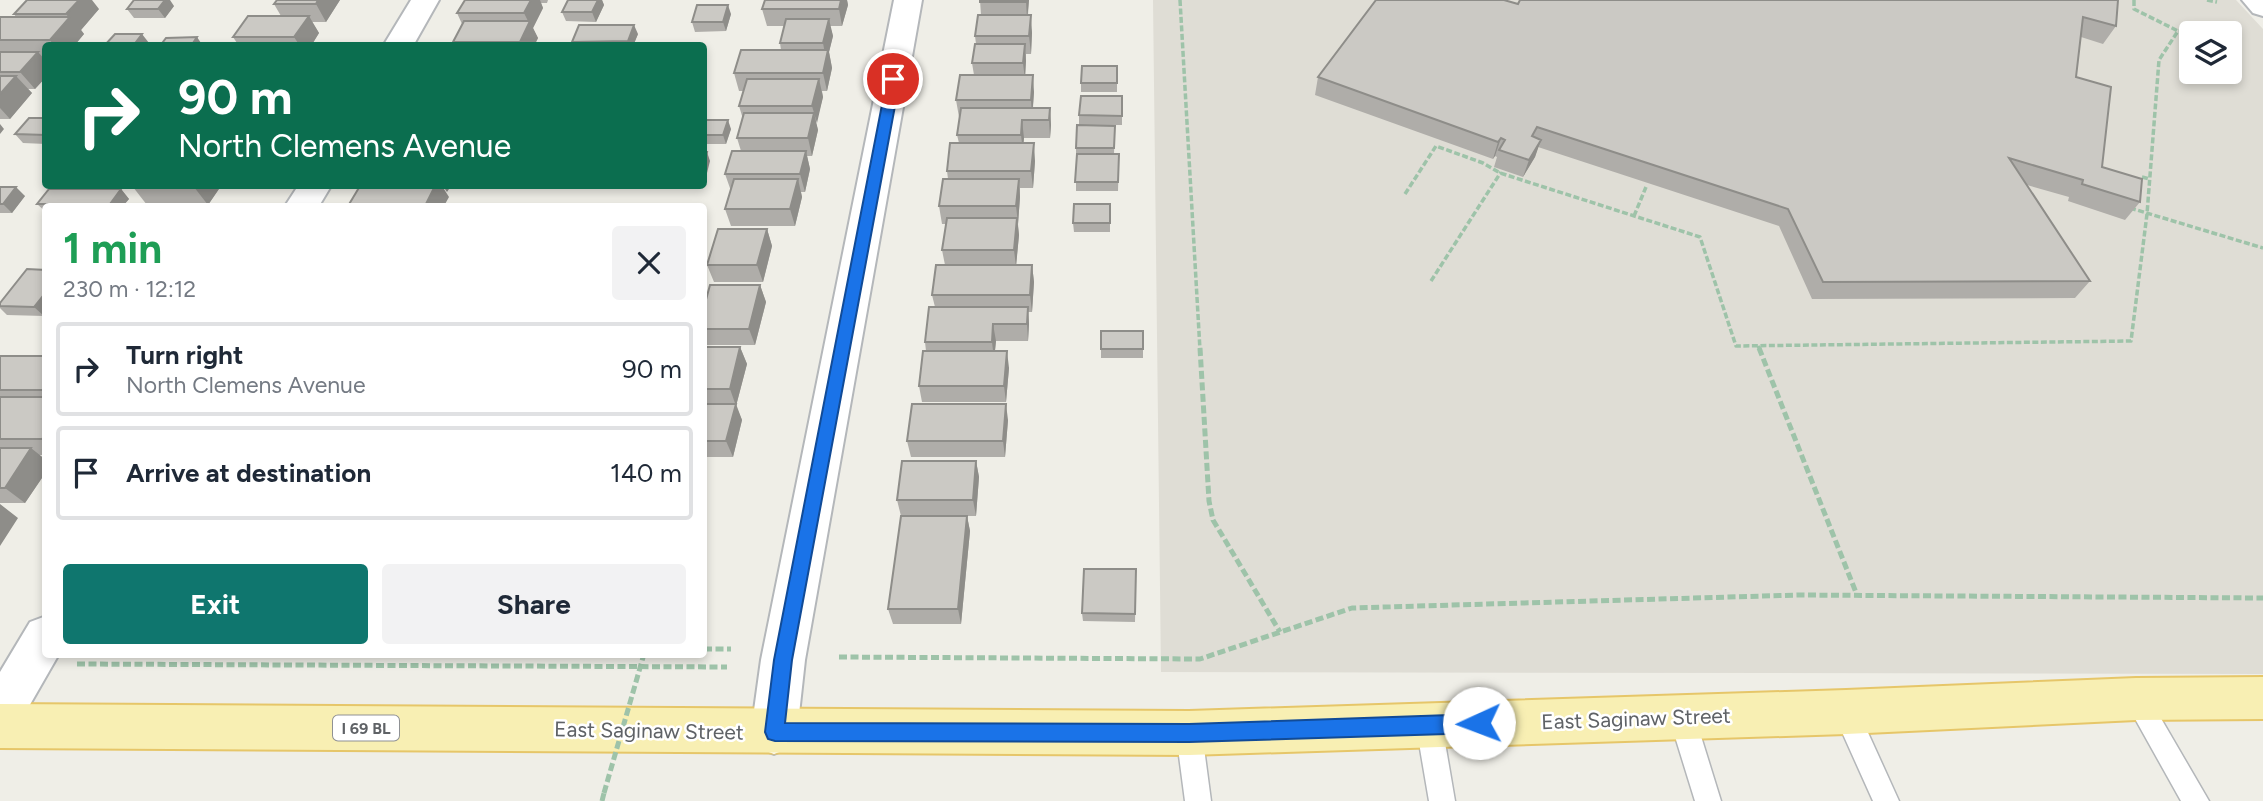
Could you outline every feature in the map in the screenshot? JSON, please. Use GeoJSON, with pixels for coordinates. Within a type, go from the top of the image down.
{"type":"FeatureCollection","features":[{"type":"Feature","properties":{"kind":"main road","name":"East Saginaw Street"},"geometry":{"type":"LineString","coordinates":[[0,726],[1189,733],[1846,712],[2136,699],[2263,698]]}},
{"type":"Feature","properties":{"kind":"street"},"geometry":{"type":"LineString","coordinates":[[400,42],[425,0]]}},
{"type":"Feature","properties":{"kind":"street"},"geometry":{"type":"LineString","coordinates":[[775,732],[783,660],[908,0]]}},
{"type":"Feature","properties":{"kind":"street"},"geometry":{"type":"LineString","coordinates":[[2256,0],[2263,7]]}},
{"type":"Feature","properties":{"kind":"street"},"geometry":{"type":"LineString","coordinates":[[0,714],[39,648]]}},
{"type":"Feature","properties":{"kind":"lane"},"geometry":{"type":"LineString","coordinates":[[2136,699],[2196,801]]}},
{"type":"Feature","properties":{"kind":"lane"},"geometry":{"type":"LineString","coordinates":[[1846,712],[1886,801]]}},
{"type":"Feature","properties":{"kind":"lane"},"geometry":{"type":"LineString","coordinates":[[1682,717],[1708,801]]}},
{"type":"Feature","properties":{"kind":"lane"},"geometry":{"type":"LineString","coordinates":[[1429,725],[1442,801]]}},
{"type":"Feature","properties":{"kind":"lane"},"geometry":{"type":"LineString","coordinates":[[1189,733],[1198,801]]}},
{"type":"Feature","properties":{"kind":"path"},"geometry":{"type":"LineString","coordinates":[[1180,0],[1209,501],[1213,520],[1280,632]]}},
{"type":"Feature","properties":{"kind":"path"},"geometry":{"type":"LineString","coordinates":[[1405,194],[1436,146],[1501,172],[1700,237],[1736,346],[2132,341],[2147,214],[2159,60],[2178,31],[2134,9],[2134,0]]}},
{"type":"Feature","properties":{"kind":"path"},"geometry":{"type":"LineString","coordinates":[[2207,0],[2217,2]]}},
{"type":"Feature","properties":{"kind":"path"},"geometry":{"type":"LineString","coordinates":[[1431,281],[1501,172]]}},
{"type":"Feature","properties":{"kind":"path"},"geometry":{"type":"LineString","coordinates":[[2142,177],[2150,179]]}},
{"type":"Feature","properties":{"kind":"path"},"geometry":{"type":"LineString","coordinates":[[1634,216],[1646,187]]}},
{"type":"Feature","properties":{"kind":"path"},"geometry":{"type":"LineString","coordinates":[[2126,207],[2263,248]]}},
{"type":"Feature","properties":{"kind":"path"},"geometry":{"type":"LineString","coordinates":[[1758,346],[1857,595]]}},
{"type":"Feature","properties":{"kind":"path"},"geometry":{"type":"LineString","coordinates":[[839,657],[1200,659],[1352,608],[1785,595],[2263,597]]}},
{"type":"Feature","properties":{"kind":"path"},"geometry":{"type":"LineString","coordinates":[[707,649],[732,649]]}},
{"type":"Feature","properties":{"kind":"path"},"geometry":{"type":"LineString","coordinates":[[65,658],[84,665],[727,667]]}},
{"type":"Feature","properties":{"kind":"path"},"geometry":{"type":"LineString","coordinates":[[602,801],[643,658]]}},
{"type":"Feature","properties":{"kind":"shaded area"},"geometry":{"type":"Polygon","coordinates":[[[1153,0],[2236,0],[2263,29],[2263,674],[1161,672],[1153,0]]]}},
{"type":"Feature","properties":{"kind":"building"},"geometry":{"type":"Polygon","coordinates":[[[27,0],[79,0],[66,14],[14,14],[27,0]]]}},
{"type":"Feature","properties":{"kind":"building"},"geometry":{"type":"Polygon","coordinates":[[[134,0],[165,0],[158,9],[127,9],[134,0]]]}},
{"type":"Feature","properties":{"kind":"building"},"geometry":{"type":"Polygon","coordinates":[[[277,0],[318,0],[316,4],[274,4],[277,0]]]}},
{"type":"Feature","properties":{"kind":"building"},"geometry":{"type":"Polygon","coordinates":[[[465,0],[531,0],[524,13],[457,13],[465,0]]]}},
{"type":"Feature","properties":{"kind":"building"},"geometry":{"type":"Polygon","coordinates":[[[568,0],[598,0],[592,12],[562,12],[568,0]]]}},
{"type":"Feature","properties":{"kind":"building"},"geometry":{"type":"Polygon","coordinates":[[[765,0],[841,0],[839,9],[762,9],[765,0]]]}},
{"type":"Feature","properties":{"kind":"building"},"geometry":{"type":"Polygon","coordinates":[[[1026,0],[1026,2],[980,2],[1026,0]]]}},
{"type":"Feature","properties":{"kind":"building"},"geometry":{"type":"Polygon","coordinates":[[[1376,0],[1504,0],[1518,4],[1520,0],[2118,0],[2116,26],[2083,17],[2076,77],[2111,87],[2102,167],[2142,179],[2140,202],[2082,184],[2083,180],[2009,158],[2090,281],[1823,282],[1788,209],[1537,127],[1532,136],[1541,140],[1529,160],[1499,150],[1505,140],[1501,138],[1498,142],[1318,77],[1376,0]]]}},
{"type":"Feature","properties":{"kind":"building"},"geometry":{"type":"Polygon","coordinates":[[[697,5],[728,5],[723,22],[692,22],[697,5]]]}},
{"type":"Feature","properties":{"kind":"building"},"geometry":{"type":"Polygon","coordinates":[[[978,15],[1031,15],[1029,36],[975,36],[978,15]]]}},
{"type":"Feature","properties":{"kind":"building"},"geometry":{"type":"Polygon","coordinates":[[[248,16],[309,16],[294,37],[233,37],[248,16]]]}},
{"type":"Feature","properties":{"kind":"building"},"geometry":{"type":"Polygon","coordinates":[[[0,17],[70,17],[50,40],[0,40],[0,17]]]}},
{"type":"Feature","properties":{"kind":"building"},"geometry":{"type":"Polygon","coordinates":[[[786,19],[829,19],[823,43],[780,43],[786,19]]]}},
{"type":"Feature","properties":{"kind":"building"},"geometry":{"type":"Polygon","coordinates":[[[464,21],[530,21],[520,42],[453,42],[464,21]]]}},
{"type":"Feature","properties":{"kind":"building"},"geometry":{"type":"Polygon","coordinates":[[[579,25],[634,25],[628,41],[572,42],[579,25]]]}},
{"type":"Feature","properties":{"kind":"building"},"geometry":{"type":"Polygon","coordinates":[[[115,34],[142,34],[136,42],[108,42],[115,34]]]}},
{"type":"Feature","properties":{"kind":"building"},"geometry":{"type":"Polygon","coordinates":[[[197,37],[194,42],[163,42],[166,38],[197,37]]]}},
{"type":"Feature","properties":{"kind":"building"},"geometry":{"type":"Polygon","coordinates":[[[975,44],[1025,44],[1023,63],[972,63],[975,44]]]}},
{"type":"Feature","properties":{"kind":"building"},"geometry":{"type":"Polygon","coordinates":[[[741,50],[828,50],[823,73],[734,73],[741,50]]]}},
{"type":"Feature","properties":{"kind":"building"},"geometry":{"type":"Polygon","coordinates":[[[0,52],[38,52],[20,72],[0,72],[0,52]]]}},
{"type":"Feature","properties":{"kind":"building"},"geometry":{"type":"Polygon","coordinates":[[[1082,66],[1117,66],[1117,83],[1081,83],[1082,66]]]}},
{"type":"Feature","properties":{"kind":"building"},"geometry":{"type":"Polygon","coordinates":[[[960,75],[1033,75],[1031,100],[956,100],[960,75]]]}},
{"type":"Feature","properties":{"kind":"building"},"geometry":{"type":"Polygon","coordinates":[[[0,76],[16,76],[0,94],[0,76]]]}},
{"type":"Feature","properties":{"kind":"building"},"geometry":{"type":"Polygon","coordinates":[[[747,79],[819,79],[812,106],[739,106],[747,79]]]}},
{"type":"Feature","properties":{"kind":"building"},"geometry":{"type":"Polygon","coordinates":[[[1081,96],[1122,96],[1122,116],[1079,115],[1081,96]]]}},
{"type":"Feature","properties":{"kind":"building"},"geometry":{"type":"Polygon","coordinates":[[[961,108],[1050,108],[1049,120],[1022,120],[1021,135],[957,135],[961,108]]]}},
{"type":"Feature","properties":{"kind":"building"},"geometry":{"type":"Polygon","coordinates":[[[744,113],[814,113],[808,138],[737,138],[744,113]]]}},
{"type":"Feature","properties":{"kind":"building"},"geometry":{"type":"Polygon","coordinates":[[[29,118],[42,118],[42,135],[15,134],[29,118]]]}},
{"type":"Feature","properties":{"kind":"building"},"geometry":{"type":"Polygon","coordinates":[[[707,120],[728,120],[723,135],[707,135],[707,120]]]}},
{"type":"Feature","properties":{"kind":"building"},"geometry":{"type":"Polygon","coordinates":[[[1077,125],[1115,126],[1114,148],[1076,148],[1077,125]]]}},
{"type":"Feature","properties":{"kind":"building"},"geometry":{"type":"Polygon","coordinates":[[[950,143],[1034,143],[1031,171],[947,171],[950,143]]]}},
{"type":"Feature","properties":{"kind":"building"},"geometry":{"type":"Polygon","coordinates":[[[732,151],[806,151],[800,174],[725,174],[732,151]]]}},
{"type":"Feature","properties":{"kind":"building"},"geometry":{"type":"Polygon","coordinates":[[[1077,154],[1119,154],[1118,182],[1075,182],[1077,154]]]}},
{"type":"Feature","properties":{"kind":"building"},"geometry":{"type":"Polygon","coordinates":[[[734,179],[798,179],[790,209],[725,209],[734,179]]]}},
{"type":"Feature","properties":{"kind":"building"},"geometry":{"type":"Polygon","coordinates":[[[943,179],[1019,179],[1016,206],[939,206],[943,179]]]}},
{"type":"Feature","properties":{"kind":"building"},"geometry":{"type":"Polygon","coordinates":[[[0,187],[16,187],[3,204],[0,204],[0,187]]]}},
{"type":"Feature","properties":{"kind":"building"},"geometry":{"type":"Polygon","coordinates":[[[49,189],[121,189],[111,203],[37,204],[49,189]]]}},
{"type":"Feature","properties":{"kind":"building"},"geometry":{"type":"Polygon","coordinates":[[[358,189],[434,189],[426,203],[350,203],[358,189]]]}},
{"type":"Feature","properties":{"kind":"building"},"geometry":{"type":"Polygon","coordinates":[[[1074,204],[1110,204],[1110,223],[1073,223],[1074,204]]]}},
{"type":"Feature","properties":{"kind":"building"},"geometry":{"type":"Polygon","coordinates":[[[947,218],[1017,218],[1014,250],[942,250],[947,218]]]}},
{"type":"Feature","properties":{"kind":"building"},"geometry":{"type":"Polygon","coordinates":[[[718,229],[767,229],[757,265],[707,265],[718,229]]]}},
{"type":"Feature","properties":{"kind":"building"},"geometry":{"type":"Polygon","coordinates":[[[936,265],[1032,265],[1030,295],[932,295],[936,265]]]}},
{"type":"Feature","properties":{"kind":"building"},"geometry":{"type":"Polygon","coordinates":[[[27,269],[42,270],[42,297],[34,307],[0,306],[27,269]]]}},
{"type":"Feature","properties":{"kind":"building"},"geometry":{"type":"Polygon","coordinates":[[[710,285],[760,285],[749,329],[707,329],[707,296],[710,285]]]}},
{"type":"Feature","properties":{"kind":"building"},"geometry":{"type":"Polygon","coordinates":[[[929,307],[1028,307],[1027,324],[993,324],[992,342],[925,342],[929,307]]]}},
{"type":"Feature","properties":{"kind":"building"},"geometry":{"type":"Polygon","coordinates":[[[1101,331],[1143,331],[1143,349],[1101,349],[1101,331]]]}},
{"type":"Feature","properties":{"kind":"building"},"geometry":{"type":"Polygon","coordinates":[[[707,347],[740,347],[730,389],[707,389],[707,347]]]}},
{"type":"Feature","properties":{"kind":"building"},"geometry":{"type":"Polygon","coordinates":[[[923,351],[1007,351],[1004,386],[919,386],[923,351]]]}},
{"type":"Feature","properties":{"kind":"building"},"geometry":{"type":"Polygon","coordinates":[[[0,356],[42,356],[42,390],[0,390],[0,356]]]}},
{"type":"Feature","properties":{"kind":"building"},"geometry":{"type":"Polygon","coordinates":[[[0,397],[42,397],[42,439],[0,439],[0,397]]]}},
{"type":"Feature","properties":{"kind":"building"},"geometry":{"type":"Polygon","coordinates":[[[707,404],[736,404],[726,441],[707,441],[707,404]]]}},
{"type":"Feature","properties":{"kind":"building"},"geometry":{"type":"Polygon","coordinates":[[[912,404],[1006,404],[1003,441],[907,441],[912,404]]]}},
{"type":"Feature","properties":{"kind":"building"},"geometry":{"type":"Polygon","coordinates":[[[0,448],[31,448],[5,488],[0,488],[0,448]]]}},
{"type":"Feature","properties":{"kind":"building"},"geometry":{"type":"Polygon","coordinates":[[[902,461],[976,461],[973,500],[897,500],[902,461]]]}},
{"type":"Feature","properties":{"kind":"building"},"geometry":{"type":"Polygon","coordinates":[[[901,516],[967,516],[958,609],[888,609],[901,516]]]}},
{"type":"Feature","properties":{"kind":"building"},"geometry":{"type":"Polygon","coordinates":[[[1084,569],[1136,569],[1135,614],[1082,613],[1084,569]]]}},
{"type":"Feature","properties":{"kind":"route"},"geometry":{"type":"LineString","coordinates":[[893,79],[783,660],[775,732],[1189,733],[1479,723]]}}]}
